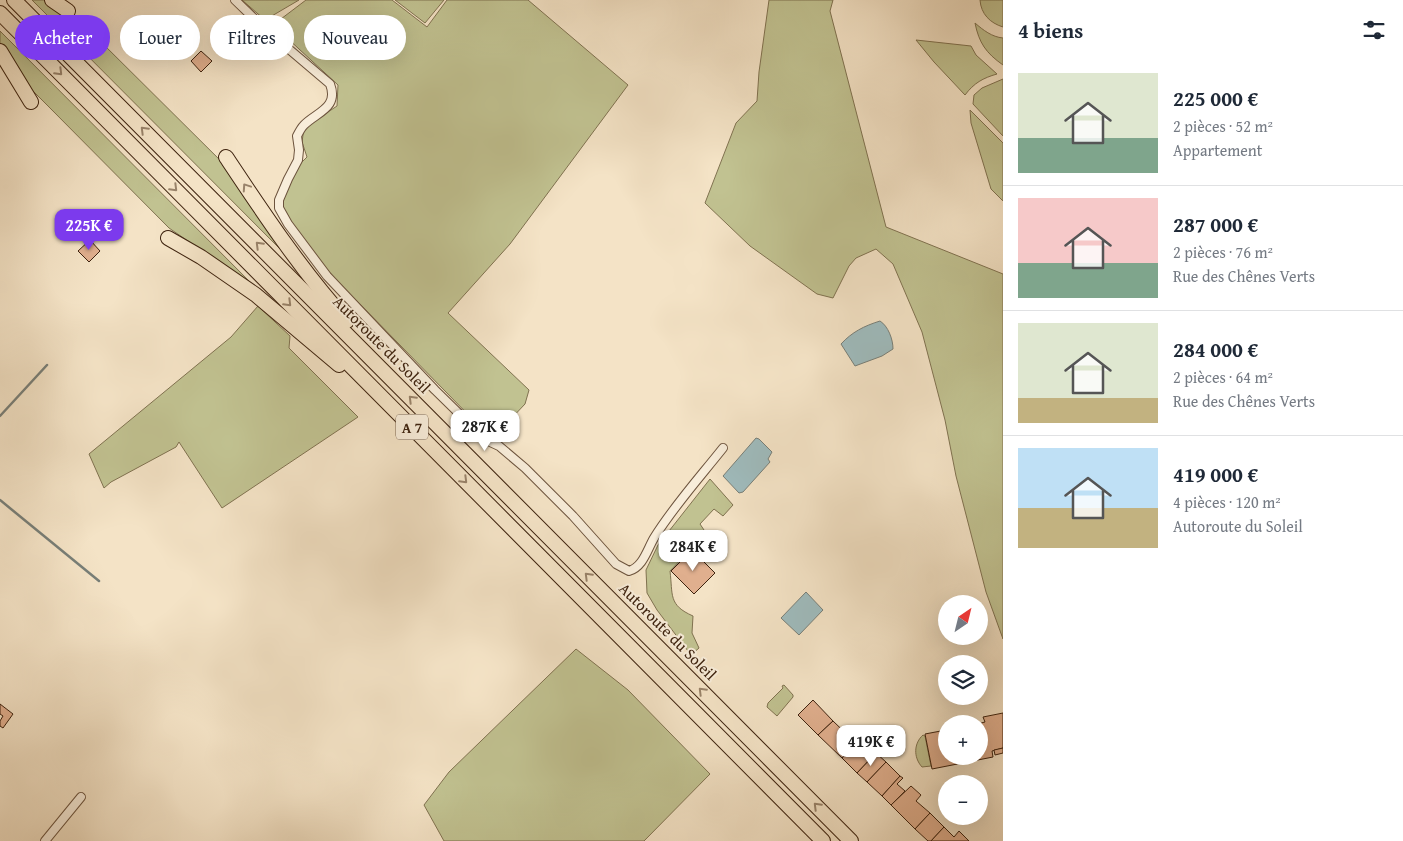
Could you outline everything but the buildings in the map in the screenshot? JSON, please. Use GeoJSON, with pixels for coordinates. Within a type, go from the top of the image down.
{"type":"FeatureCollection","features":[{"type":"Feature","properties":{"kind":"highway","name":"Autoroute du Soleil"},"geometry":{"type":"LineString","coordinates":[[14,0],[851,841]]}},
{"type":"Feature","properties":{"kind":"highway"},"geometry":{"type":"LineString","coordinates":[[52,0],[68,11]]}},
{"type":"Feature","properties":{"kind":"highway","name":"A 7"},"geometry":{"type":"LineString","coordinates":[[0,13],[823,841]]}},
{"type":"Feature","properties":{"kind":"highway"},"geometry":{"type":"LineString","coordinates":[[0,51],[31,102]]}},
{"type":"Feature","properties":{"kind":"highway"},"geometry":{"type":"LineString","coordinates":[[226,157],[301,267],[359,336],[392,379]]}},
{"type":"Feature","properties":{"kind":"highway"},"geometry":{"type":"LineString","coordinates":[[168,238],[201,257],[256,295],[331,359],[377,392]]}},
{"type":"Feature","properties":{"kind":"street"},"geometry":{"type":"LineString","coordinates":[[235,0],[264,28],[330,84],[333,92],[332,100],[328,107],[303,126],[297,136],[298,160],[279,200],[279,208],[288,224],[327,276],[435,390],[486,440],[498,446],[524,468],[573,516],[616,564],[629,571],[635,569],[644,558],[669,517],[723,448]]}},
{"type":"Feature","properties":{"kind":"street"},"geometry":{"type":"LineString","coordinates":[[45,841],[81,796]]}},
{"type":"Feature","properties":{"kind":"green space"},"geometry":{"type":"Polygon","coordinates":[[[32,0],[46,0],[67,15],[47,15],[32,0]]]}},
{"type":"Feature","properties":{"kind":"green space"},"geometry":{"type":"Polygon","coordinates":[[[242,0],[299,0],[274,15],[259,15],[242,0]]]}},
{"type":"Feature","properties":{"kind":"green space"},"geometry":{"type":"Polygon","coordinates":[[[306,0],[392,0],[427,27],[447,0],[528,0],[628,85],[510,244],[448,313],[529,390],[525,404],[492,439],[351,295],[328,274],[276,201],[285,179],[307,157],[302,142],[304,128],[337,106],[338,85],[311,60],[406,60],[406,15],[304,15],[304,54],[294,44],[294,15],[286,15],[306,0]]]}},
{"type":"Feature","properties":{"kind":"green space"},"geometry":{"type":"Polygon","coordinates":[[[395,0],[444,0],[425,23],[395,0]]]}},
{"type":"Feature","properties":{"kind":"green space"},"geometry":{"type":"Polygon","coordinates":[[[769,0],[833,0],[830,11],[886,227],[1003,274],[1003,639],[986,592],[922,332],[893,264],[876,249],[856,258],[849,266],[833,298],[817,294],[750,246],[705,203],[736,123],[757,101],[769,0]]]}},
{"type":"Feature","properties":{"kind":"green space"},"geometry":{"type":"Polygon","coordinates":[[[980,0],[1003,0],[1003,27],[994,23],[984,14],[980,0]]]}},
{"type":"Feature","properties":{"kind":"green space"},"geometry":{"type":"Polygon","coordinates":[[[975,23],[991,35],[1003,38],[1003,65],[984,47],[975,23]]]}},
{"type":"Feature","properties":{"kind":"green space"},"geometry":{"type":"Polygon","coordinates":[[[0,31],[15,46],[15,60],[29,60],[255,287],[169,228],[28,86],[0,44],[0,31]]]}},
{"type":"Feature","properties":{"kind":"green space"},"geometry":{"type":"Polygon","coordinates":[[[916,40],[971,46],[976,55],[997,74],[979,82],[965,95],[916,40]]]}},
{"type":"Feature","properties":{"kind":"green space"},"geometry":{"type":"Polygon","coordinates":[[[110,51],[232,172],[283,252],[92,60],[110,60],[110,51]]]}},
{"type":"Feature","properties":{"kind":"green space"},"geometry":{"type":"Polygon","coordinates":[[[1003,79],[1003,136],[973,104],[974,95],[982,88],[1003,79]]]}},
{"type":"Feature","properties":{"kind":"green space"},"geometry":{"type":"Polygon","coordinates":[[[970,110],[1003,143],[1003,201],[991,189],[971,123],[970,110]]]}},
{"type":"Feature","properties":{"kind":"green space"},"geometry":{"type":"Polygon","coordinates":[[[258,306],[290,336],[289,348],[358,417],[222,508],[179,442],[176,447],[111,482],[104,488],[89,454],[231,337],[258,306]]]}},
{"type":"Feature","properties":{"kind":"green space"},"geometry":{"type":"Polygon","coordinates":[[[710,479],[733,505],[723,516],[714,509],[700,524],[706,533],[670,571],[673,598],[679,608],[693,616],[692,633],[699,648],[691,655],[657,610],[647,593],[646,570],[658,545],[710,479]]]}},
{"type":"Feature","properties":{"kind":"green space"},"geometry":{"type":"Polygon","coordinates":[[[576,649],[628,690],[710,774],[644,841],[444,841],[424,805],[449,772],[576,649]]]}},
{"type":"Feature","properties":{"kind":"green space"},"geometry":{"type":"Polygon","coordinates":[[[784,685],[793,697],[777,716],[767,707],[768,703],[784,685]]]}},
{"type":"Feature","properties":{"kind":"green space"},"geometry":{"type":"Polygon","coordinates":[[[923,735],[925,736],[931,766],[922,767],[917,759],[916,746],[923,735]]]}},
{"type":"Feature","properties":{"kind":"water"},"geometry":{"type":"Polygon","coordinates":[[[880,321],[889,333],[893,349],[882,356],[855,366],[841,344],[859,330],[880,321]]]}},
{"type":"Feature","properties":{"kind":"water"},"geometry":{"type":"Polygon","coordinates":[[[756,438],[772,452],[768,459],[770,462],[743,492],[739,493],[723,476],[756,438]]]}},
{"type":"Feature","properties":{"kind":"water"},"geometry":{"type":"Polygon","coordinates":[[[806,592],[823,610],[799,635],[781,618],[806,592]]]}},
{"type":"Feature","properties":{"kind":"waterway"},"geometry":{"type":"LineString","coordinates":[[0,416],[47,365]]}},
{"type":"Feature","properties":{"kind":"waterway"},"geometry":{"type":"LineString","coordinates":[[0,500],[99,581]]}}]}
